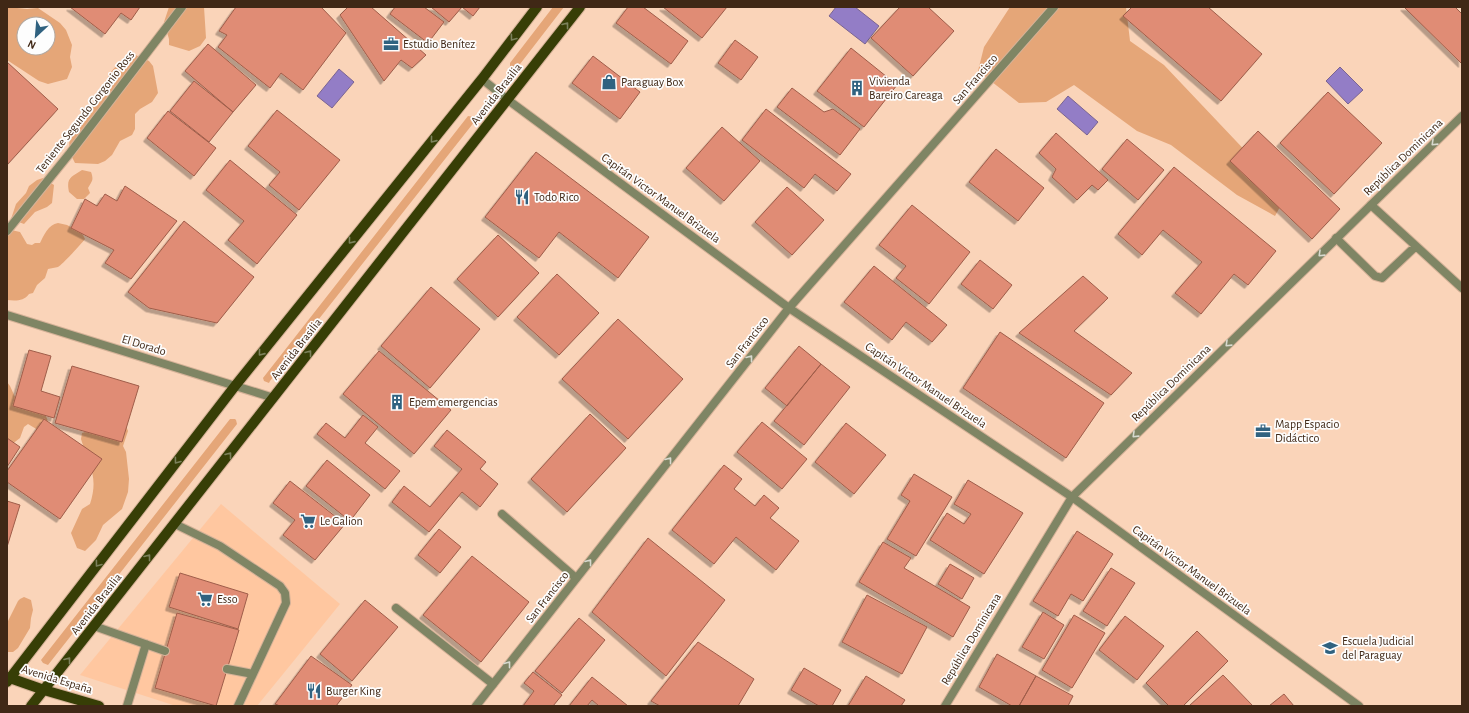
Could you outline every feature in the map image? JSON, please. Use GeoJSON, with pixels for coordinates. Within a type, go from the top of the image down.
{"type":"FeatureCollection","features":[{"type":"Feature","properties":{"kind":"main road","name":"Avenida Brasilia"},"geometry":{"type":"LineString","coordinates":[[8,679],[235,386],[482,79],[537,7]]}},
{"type":"Feature","properties":{"kind":"main road","name":"Avenida Brasilia"},"geometry":{"type":"LineString","coordinates":[[31,706],[580,7]]}},
{"type":"Feature","properties":{"kind":"main road","name":"Avenida España"},"geometry":{"type":"LineString","coordinates":[[8,679],[99,706]]}},
{"type":"Feature","properties":{"kind":"street","name":"Teniente Segundo Gorgonio Ross"},"geometry":{"type":"LineString","coordinates":[[7,231],[70,153],[182,7]]}},
{"type":"Feature","properties":{"kind":"street","name":"San Francisco"},"geometry":{"type":"LineString","coordinates":[[476,706],[790,308],[1054,7]]}},
{"type":"Feature","properties":{"kind":"street","name":"Capitán Victor Manuel Brizuela"},"geometry":{"type":"LineString","coordinates":[[482,79],[508,100],[790,308],[1072,497],[1359,706]]}},
{"type":"Feature","properties":{"kind":"street","name":"República Dominicana"},"geometry":{"type":"LineString","coordinates":[[945,706],[1072,497],[1462,116]]}},
{"type":"Feature","properties":{"kind":"street"},"geometry":{"type":"LineString","coordinates":[[1371,205],[1462,288]]}},
{"type":"Feature","properties":{"kind":"street"},"geometry":{"type":"LineString","coordinates":[[1336,238],[1376,276],[1382,278],[1416,246]]}},
{"type":"Feature","properties":{"kind":"street","name":"El Dorado"},"geometry":{"type":"LineString","coordinates":[[7,315],[274,398]]}},
{"type":"Feature","properties":{"kind":"street"},"geometry":{"type":"LineString","coordinates":[[502,514],[576,578]]}},
{"type":"Feature","properties":{"kind":"street"},"geometry":{"type":"LineString","coordinates":[[175,524],[220,546],[280,586],[285,593],[286,603],[238,706]]}},
{"type":"Feature","properties":{"kind":"street"},"geometry":{"type":"LineString","coordinates":[[396,608],[493,684]]}},
{"type":"Feature","properties":{"kind":"street"},"geometry":{"type":"LineString","coordinates":[[94,626],[165,651]]}},
{"type":"Feature","properties":{"kind":"street"},"geometry":{"type":"LineString","coordinates":[[127,706],[146,644]]}},
{"type":"Feature","properties":{"kind":"street"},"geometry":{"type":"LineString","coordinates":[[227,669],[253,674]]}},
{"type":"Feature","properties":{"kind":"shaded area"},"geometry":{"type":"Polygon","coordinates":[[[7,7],[27,9],[38,8],[50,16],[16,16],[16,56],[56,56],[56,20],[66,30],[72,45],[70,57],[72,67],[67,79],[48,84],[39,81],[7,60],[7,7]]]}},
{"type":"Feature","properties":{"kind":"shaded area"},"geometry":{"type":"Polygon","coordinates":[[[169,7],[204,7],[206,38],[200,46],[189,51],[169,45],[169,39],[164,22],[169,7]]]}},
{"type":"Feature","properties":{"kind":"shaded area"},"geometry":{"type":"Polygon","coordinates":[[[553,7],[564,7],[517,68],[510,67],[510,63],[553,7]]]}},
{"type":"Feature","properties":{"kind":"shaded area"},"geometry":{"type":"Polygon","coordinates":[[[836,7],[855,7],[879,26],[865,44],[829,16],[836,7]]]}},
{"type":"Feature","properties":{"kind":"shaded area"},"geometry":{"type":"Polygon","coordinates":[[[1010,7],[1126,7],[1130,41],[1164,65],[1273,180],[1286,196],[1275,216],[1237,195],[1171,145],[1137,131],[1074,85],[1046,102],[1019,103],[978,71],[984,47],[1010,7]]]}},
{"type":"Feature","properties":{"kind":"shaded area"},"geometry":{"type":"Polygon","coordinates":[[[131,53],[149,61],[153,66],[158,93],[152,102],[140,109],[135,114],[135,129],[132,135],[120,141],[112,155],[105,161],[98,164],[75,163],[69,143],[70,135],[78,121],[98,96],[111,72],[131,53]]]}},
{"type":"Feature","properties":{"kind":"shaded area"},"geometry":{"type":"Polygon","coordinates":[[[1340,67],[1363,90],[1348,104],[1326,81],[1340,67]]]}},
{"type":"Feature","properties":{"kind":"shaded area"},"geometry":{"type":"Polygon","coordinates":[[[339,69],[354,82],[332,108],[317,96],[339,69]]]}},
{"type":"Feature","properties":{"kind":"shaded area"},"geometry":{"type":"Polygon","coordinates":[[[1068,96],[1098,122],[1087,135],[1057,109],[1068,96]]]}},
{"type":"Feature","properties":{"kind":"shaded area"},"geometry":{"type":"Polygon","coordinates":[[[468,116],[474,117],[475,121],[269,383],[264,381],[263,378],[468,116]]]}},
{"type":"Feature","properties":{"kind":"shaded area"},"geometry":{"type":"Polygon","coordinates":[[[82,170],[91,172],[92,180],[88,188],[90,193],[84,199],[77,199],[69,192],[68,184],[72,176],[82,170]]]}},
{"type":"Feature","properties":{"kind":"shaded area"},"geometry":{"type":"Polygon","coordinates":[[[43,178],[54,185],[52,203],[35,212],[24,224],[11,219],[16,204],[26,193],[29,186],[37,180],[43,178]]]}},
{"type":"Feature","properties":{"kind":"shaded area"},"geometry":{"type":"Polygon","coordinates":[[[58,223],[67,225],[82,233],[85,239],[58,267],[48,269],[45,278],[37,285],[33,293],[20,300],[7,300],[7,229],[20,232],[27,244],[32,245],[35,243],[40,243],[49,228],[58,223]]]}},
{"type":"Feature","properties":{"kind":"shaded area"},"geometry":{"type":"Polygon","coordinates":[[[7,382],[15,397],[37,408],[46,416],[48,428],[38,430],[28,424],[24,427],[20,438],[7,448],[7,382]]]}},
{"type":"Feature","properties":{"kind":"shaded area"},"geometry":{"type":"Polygon","coordinates":[[[230,419],[235,419],[237,424],[48,665],[43,663],[41,660],[230,419]]]}},
{"type":"Feature","properties":{"kind":"shaded area"},"geometry":{"type":"Polygon","coordinates":[[[125,423],[128,431],[123,446],[126,452],[129,479],[128,492],[122,509],[103,525],[96,540],[85,551],[77,548],[71,533],[82,509],[90,504],[94,486],[92,471],[81,439],[82,433],[125,423]]]}},
{"type":"Feature","properties":{"kind":"shaded area"},"geometry":{"type":"Polygon","coordinates":[[[221,504],[340,604],[257,706],[176,706],[80,675],[221,504]]]}},
{"type":"Feature","properties":{"kind":"shaded area"},"geometry":{"type":"Polygon","coordinates":[[[24,597],[31,600],[33,610],[30,628],[18,648],[13,652],[7,652],[7,623],[18,601],[24,597]]]}},
{"type":"Feature","properties":{"kind":"building"},"geometry":{"type":"Polygon","coordinates":[[[70,7],[140,7],[131,20],[121,13],[105,34],[70,7]]]}},
{"type":"Feature","properties":{"kind":"building"},"geometry":{"type":"Polygon","coordinates":[[[236,7],[321,7],[346,33],[303,90],[281,73],[270,88],[218,47],[227,35],[219,31],[236,7]]]}},
{"type":"Feature","properties":{"kind":"building"},"geometry":{"type":"Polygon","coordinates":[[[348,7],[371,7],[426,55],[412,68],[401,60],[384,81],[340,15],[348,7]]]}},
{"type":"Feature","properties":{"kind":"building"},"geometry":{"type":"Polygon","coordinates":[[[395,7],[424,7],[444,22],[428,43],[390,14],[395,7]]]}},
{"type":"Feature","properties":{"kind":"building"},"geometry":{"type":"Polygon","coordinates":[[[431,7],[462,7],[449,22],[431,7]]]}},
{"type":"Feature","properties":{"kind":"building"},"geometry":{"type":"Polygon","coordinates":[[[462,7],[480,7],[473,16],[462,7]]]}},
{"type":"Feature","properties":{"kind":"building"},"geometry":{"type":"Polygon","coordinates":[[[628,7],[643,7],[688,41],[671,64],[616,23],[628,7]]]}},
{"type":"Feature","properties":{"kind":"building"},"geometry":{"type":"Polygon","coordinates":[[[663,7],[727,7],[702,38],[663,7]]]}},
{"type":"Feature","properties":{"kind":"building"},"geometry":{"type":"Polygon","coordinates":[[[900,7],[928,7],[954,31],[913,76],[871,38],[900,7]]]}},
{"type":"Feature","properties":{"kind":"building"},"geometry":{"type":"Polygon","coordinates":[[[1132,7],[1208,7],[1262,54],[1221,101],[1123,16],[1132,7]]]}},
{"type":"Feature","properties":{"kind":"building"},"geometry":{"type":"Polygon","coordinates":[[[1404,7],[1455,7],[1462,14],[1462,64],[1404,7]]]}},
{"type":"Feature","properties":{"kind":"building"},"geometry":{"type":"Polygon","coordinates":[[[735,40],[758,57],[741,80],[718,63],[735,40]]]}},
{"type":"Feature","properties":{"kind":"building"},"geometry":{"type":"Polygon","coordinates":[[[208,44],[256,85],[233,112],[185,71],[208,44]]]}},
{"type":"Feature","properties":{"kind":"building","name":"Vivienda Bareiro Careaga"},"geometry":{"type":"Polygon","coordinates":[[[851,48],[897,85],[864,127],[817,91],[851,48]]]}},
{"type":"Feature","properties":{"kind":"building"},"geometry":{"type":"Polygon","coordinates":[[[593,56],[640,92],[620,119],[572,83],[593,56]]]}},
{"type":"Feature","properties":{"kind":"building"},"geometry":{"type":"Polygon","coordinates":[[[7,62],[58,109],[7,165],[7,62]]]}},
{"type":"Feature","properties":{"kind":"building"},"geometry":{"type":"Polygon","coordinates":[[[194,81],[233,112],[209,142],[170,111],[194,81]]]}},
{"type":"Feature","properties":{"kind":"building"},"geometry":{"type":"Polygon","coordinates":[[[792,88],[824,112],[833,109],[860,129],[840,155],[777,107],[792,88]]]}},
{"type":"Feature","properties":{"kind":"building"},"geometry":{"type":"Polygon","coordinates":[[[1328,92],[1382,143],[1334,194],[1280,143],[1328,92]]]}},
{"type":"Feature","properties":{"kind":"building"},"geometry":{"type":"Polygon","coordinates":[[[766,109],[851,174],[837,191],[815,174],[804,188],[742,140],[766,109]]]}},
{"type":"Feature","properties":{"kind":"building"},"geometry":{"type":"Polygon","coordinates":[[[277,110],[340,160],[299,210],[269,185],[280,172],[248,146],[277,110]]]}},
{"type":"Feature","properties":{"kind":"building"},"geometry":{"type":"Polygon","coordinates":[[[168,111],[216,148],[194,176],[147,138],[168,111]]]}},
{"type":"Feature","properties":{"kind":"building"},"geometry":{"type":"Polygon","coordinates":[[[722,127],[760,161],[724,201],[686,168],[722,127]]]}},
{"type":"Feature","properties":{"kind":"building"},"geometry":{"type":"Polygon","coordinates":[[[1258,131],[1340,209],[1312,239],[1230,161],[1258,131]]]}},
{"type":"Feature","properties":{"kind":"building"},"geometry":{"type":"Polygon","coordinates":[[[1056,133],[1108,180],[1098,190],[1092,185],[1077,200],[1052,177],[1056,169],[1039,153],[1056,133]]]}},
{"type":"Feature","properties":{"kind":"building"},"geometry":{"type":"Polygon","coordinates":[[[1127,139],[1164,170],[1138,200],[1102,169],[1127,139]]]}},
{"type":"Feature","properties":{"kind":"building"},"geometry":{"type":"Polygon","coordinates":[[[996,149],[1044,188],[1018,221],[969,182],[996,149]]]}},
{"type":"Feature","properties":{"kind":"building"},"geometry":{"type":"Polygon","coordinates":[[[536,152],[649,237],[618,278],[559,232],[539,258],[485,217],[536,152]]]}},
{"type":"Feature","properties":{"kind":"building"},"geometry":{"type":"Polygon","coordinates":[[[230,160],[297,215],[257,264],[228,240],[244,221],[206,190],[230,160]]]}},
{"type":"Feature","properties":{"kind":"building"},"geometry":{"type":"Polygon","coordinates":[[[1174,167],[1276,251],[1248,285],[1234,274],[1201,314],[1175,293],[1202,262],[1163,230],[1142,255],[1118,234],[1174,167]]]}},
{"type":"Feature","properties":{"kind":"building"},"geometry":{"type":"Polygon","coordinates":[[[125,186],[177,221],[131,279],[105,263],[114,250],[71,228],[85,199],[97,206],[105,194],[117,201],[125,186]]]}},
{"type":"Feature","properties":{"kind":"building"},"geometry":{"type":"Polygon","coordinates":[[[787,187],[824,220],[792,255],[755,222],[787,187]]]}},
{"type":"Feature","properties":{"kind":"building"},"geometry":{"type":"Polygon","coordinates":[[[912,205],[970,252],[929,304],[896,278],[906,266],[879,245],[912,205]]]}},
{"type":"Feature","properties":{"kind":"building"},"geometry":{"type":"Polygon","coordinates":[[[184,221],[254,277],[217,323],[149,308],[128,292],[184,221]]]}},
{"type":"Feature","properties":{"kind":"building"},"geometry":{"type":"Polygon","coordinates":[[[498,235],[539,273],[498,317],[457,279],[498,235]]]}},
{"type":"Feature","properties":{"kind":"building"},"geometry":{"type":"Polygon","coordinates":[[[980,260],[1012,285],[993,309],[961,284],[980,260]]]}},
{"type":"Feature","properties":{"kind":"building"},"geometry":{"type":"Polygon","coordinates":[[[874,266],[947,325],[932,342],[906,322],[892,340],[844,302],[874,266]]]}},
{"type":"Feature","properties":{"kind":"building"},"geometry":{"type":"Polygon","coordinates":[[[557,274],[599,313],[559,355],[517,317],[557,274]]]}},
{"type":"Feature","properties":{"kind":"building"},"geometry":{"type":"Polygon","coordinates":[[[1083,276],[1108,298],[1074,331],[1132,373],[1111,395],[1019,333],[1083,276]]]}},
{"type":"Feature","properties":{"kind":"building"},"geometry":{"type":"Polygon","coordinates":[[[431,287],[480,329],[430,388],[381,346],[431,287]]]}},
{"type":"Feature","properties":{"kind":"building"},"geometry":{"type":"Polygon","coordinates":[[[618,319],[683,379],[628,439],[562,379],[618,319]]]}},
{"type":"Feature","properties":{"kind":"building"},"geometry":{"type":"Polygon","coordinates":[[[1000,332],[1104,403],[1066,458],[963,388],[1000,332]]]}},
{"type":"Feature","properties":{"kind":"building"},"geometry":{"type":"Polygon","coordinates":[[[799,346],[821,364],[787,406],[765,388],[799,346]]]}},
{"type":"Feature","properties":{"kind":"building"},"geometry":{"type":"Polygon","coordinates":[[[29,350],[51,356],[41,391],[60,397],[54,418],[13,406],[29,350]]]}},
{"type":"Feature","properties":{"kind":"building","name":"Epem emergencias"},"geometry":{"type":"Polygon","coordinates":[[[379,351],[451,410],[414,454],[343,394],[379,351]]]}},
{"type":"Feature","properties":{"kind":"building"},"geometry":{"type":"Polygon","coordinates":[[[821,364],[850,387],[804,445],[774,421],[821,364]]]}},
{"type":"Feature","properties":{"kind":"building"},"geometry":{"type":"Polygon","coordinates":[[[72,366],[139,386],[122,442],[55,423],[72,366]]]}},
{"type":"Feature","properties":{"kind":"building"},"geometry":{"type":"Polygon","coordinates":[[[590,414],[626,448],[567,512],[531,479],[590,414]]]}},
{"type":"Feature","properties":{"kind":"building"},"geometry":{"type":"Polygon","coordinates":[[[363,415],[378,427],[365,443],[400,471],[385,489],[317,434],[326,423],[345,438],[363,415]]]}},
{"type":"Feature","properties":{"kind":"building"},"geometry":{"type":"Polygon","coordinates":[[[44,419],[102,459],[60,519],[7,482],[7,471],[44,419]]]}},
{"type":"Feature","properties":{"kind":"building"},"geometry":{"type":"Polygon","coordinates":[[[762,422],[807,459],[782,489],[737,452],[762,422]]]}},
{"type":"Feature","properties":{"kind":"building"},"geometry":{"type":"Polygon","coordinates":[[[846,423],[886,455],[854,494],[815,462],[846,423]]]}},
{"type":"Feature","properties":{"kind":"building"},"geometry":{"type":"Polygon","coordinates":[[[447,430],[486,462],[480,469],[498,484],[480,507],[462,492],[429,532],[392,502],[404,486],[430,507],[462,469],[434,446],[447,430]]]}},
{"type":"Feature","properties":{"kind":"building"},"geometry":{"type":"Polygon","coordinates":[[[7,438],[20,447],[7,467],[7,438]]]}},
{"type":"Feature","properties":{"kind":"building"},"geometry":{"type":"Polygon","coordinates":[[[327,460],[370,495],[350,521],[306,486],[327,460]]]}},
{"type":"Feature","properties":{"kind":"building"},"geometry":{"type":"Polygon","coordinates":[[[724,465],[742,479],[734,489],[755,506],[764,495],[779,508],[770,518],[799,541],[776,570],[736,537],[714,564],[672,530],[724,465]]]}},
{"type":"Feature","properties":{"kind":"building"},"geometry":{"type":"Polygon","coordinates":[[[914,474],[952,497],[916,556],[887,539],[910,501],[901,495],[914,474]]]}},
{"type":"Feature","properties":{"kind":"building"},"geometry":{"type":"Polygon","coordinates":[[[968,480],[1023,513],[984,574],[930,540],[947,513],[964,524],[971,514],[954,504],[968,480]]]}},
{"type":"Feature","properties":{"kind":"building"},"geometry":{"type":"Polygon","coordinates":[[[290,481],[345,524],[315,560],[283,535],[295,520],[273,503],[290,481]]]}},
{"type":"Feature","properties":{"kind":"building"},"geometry":{"type":"Polygon","coordinates":[[[7,501],[20,505],[7,547],[7,501]]]}},
{"type":"Feature","properties":{"kind":"building"},"geometry":{"type":"Polygon","coordinates":[[[439,529],[461,547],[440,573],[418,555],[439,529]]]}},
{"type":"Feature","properties":{"kind":"building"},"geometry":{"type":"Polygon","coordinates":[[[1077,531],[1113,554],[1083,601],[1071,594],[1058,616],[1033,601],[1077,531]]]}},
{"type":"Feature","properties":{"kind":"building"},"geometry":{"type":"Polygon","coordinates":[[[648,538],[725,600],[666,676],[592,612],[648,538]]]}},
{"type":"Feature","properties":{"kind":"building"},"geometry":{"type":"Polygon","coordinates":[[[883,542],[911,558],[904,568],[970,607],[953,637],[859,582],[883,542]]]}},
{"type":"Feature","properties":{"kind":"building"},"geometry":{"type":"Polygon","coordinates":[[[472,556],[529,602],[481,662],[423,615],[472,556]]]}},
{"type":"Feature","properties":{"kind":"building"},"geometry":{"type":"Polygon","coordinates":[[[950,564],[974,578],[962,599],[938,584],[950,564]]]}},
{"type":"Feature","properties":{"kind":"building"},"geometry":{"type":"Polygon","coordinates":[[[1111,568],[1135,583],[1107,626],[1083,611],[1111,568]]]}},
{"type":"Feature","properties":{"kind":"building"},"geometry":{"type":"Polygon","coordinates":[[[180,573],[248,594],[238,629],[169,607],[180,573]]]}},
{"type":"Feature","properties":{"kind":"building"},"geometry":{"type":"Polygon","coordinates":[[[867,595],[927,627],[902,674],[842,642],[867,595]]]}},
{"type":"Feature","properties":{"kind":"building"},"geometry":{"type":"Polygon","coordinates":[[[365,600],[398,627],[352,681],[320,654],[365,600]]]}},
{"type":"Feature","properties":{"kind":"building"},"geometry":{"type":"Polygon","coordinates":[[[1043,612],[1064,625],[1044,659],[1022,647],[1043,612]]]}},
{"type":"Feature","properties":{"kind":"building"},"geometry":{"type":"Polygon","coordinates":[[[177,613],[239,630],[216,706],[155,688],[177,613]]]}},
{"type":"Feature","properties":{"kind":"building"},"geometry":{"type":"Polygon","coordinates":[[[1074,615],[1105,633],[1072,688],[1042,670],[1074,615]]]}},
{"type":"Feature","properties":{"kind":"building"},"geometry":{"type":"Polygon","coordinates":[[[1125,616],[1164,646],[1137,680],[1099,650],[1125,616]]]}},
{"type":"Feature","properties":{"kind":"building"},"geometry":{"type":"Polygon","coordinates":[[[579,618],[605,640],[562,693],[535,671],[579,618]]]}},
{"type":"Feature","properties":{"kind":"building"},"geometry":{"type":"Polygon","coordinates":[[[1197,631],[1228,661],[1183,706],[1169,706],[1146,683],[1197,631]]]}},
{"type":"Feature","properties":{"kind":"building"},"geometry":{"type":"Polygon","coordinates":[[[698,642],[754,679],[738,706],[660,706],[651,701],[698,642]]]}},
{"type":"Feature","properties":{"kind":"building"},"geometry":{"type":"Polygon","coordinates":[[[997,654],[1036,676],[1019,706],[1012,706],[979,687],[997,654]]]}},
{"type":"Feature","properties":{"kind":"building"},"geometry":{"type":"Polygon","coordinates":[[[311,656],[352,685],[336,706],[280,706],[275,704],[311,656]]]}},
{"type":"Feature","properties":{"kind":"building"},"geometry":{"type":"Polygon","coordinates":[[[804,668],[841,690],[832,706],[819,706],[791,690],[804,668]]]}},
{"type":"Feature","properties":{"kind":"building"},"geometry":{"type":"Polygon","coordinates":[[[533,672],[562,695],[553,706],[523,706],[534,691],[524,683],[533,672]]]}},
{"type":"Feature","properties":{"kind":"building"},"geometry":{"type":"Polygon","coordinates":[[[1223,675],[1253,706],[1189,706],[1223,675]]]}},
{"type":"Feature","properties":{"kind":"building"},"geometry":{"type":"Polygon","coordinates":[[[866,676],[905,700],[901,706],[848,706],[866,676]]]}},
{"type":"Feature","properties":{"kind":"building"},"geometry":{"type":"Polygon","coordinates":[[[1036,676],[1073,696],[1068,706],[1019,706],[1036,676]]]}},
{"type":"Feature","properties":{"kind":"building"},"geometry":{"type":"Polygon","coordinates":[[[592,677],[628,706],[599,706],[592,700],[587,706],[569,706],[592,677]]]}},
{"type":"Feature","properties":{"kind":"building"},"geometry":{"type":"Polygon","coordinates":[[[1284,694],[1294,706],[1269,706],[1284,694]]]}},
{"type":"Feature","properties":{"kind":"place","name":"Estudio Benítez"},"geometry":{"type":"Point","coordinates":[391,44]}},
{"type":"Feature","properties":{"kind":"place","name":"Paraguay Box"},"geometry":{"type":"Point","coordinates":[609,82]}},
{"type":"Feature","properties":{"kind":"place","name":"Vivienda Bareiro Careaga"},"geometry":{"type":"Point","coordinates":[857,88]}},
{"type":"Feature","properties":{"kind":"place","name":"Todo Rico"},"geometry":{"type":"Point","coordinates":[522,197]}},
{"type":"Feature","properties":{"kind":"place","name":"Epem emergencias"},"geometry":{"type":"Point","coordinates":[397,402]}},
{"type":"Feature","properties":{"kind":"place","name":"Mapp Espacio Didáctico"},"geometry":{"type":"Point","coordinates":[1263,431]}},
{"type":"Feature","properties":{"kind":"place","name":"Le Galion"},"geometry":{"type":"Point","coordinates":[308,521]}},
{"type":"Feature","properties":{"kind":"place","name":"Esso"},"geometry":{"type":"Point","coordinates":[205,599]}},
{"type":"Feature","properties":{"kind":"place","name":"Escuela Judicial del Paraguay"},"geometry":{"type":"Point","coordinates":[1330,648]}},
{"type":"Feature","properties":{"kind":"place","name":"Burger King"},"geometry":{"type":"Point","coordinates":[314,691]}}]}
